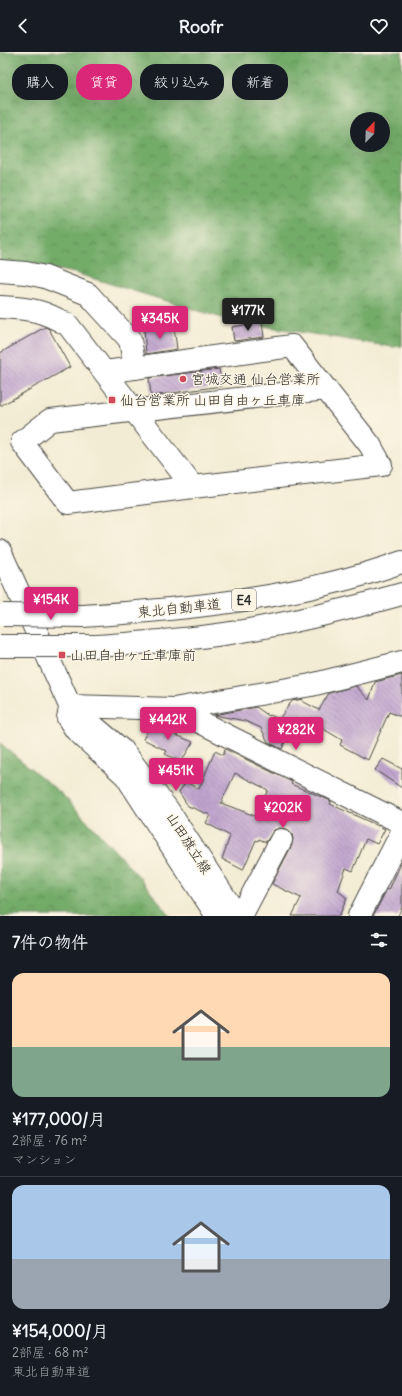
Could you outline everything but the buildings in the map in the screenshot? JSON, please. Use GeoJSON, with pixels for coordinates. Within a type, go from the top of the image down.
{"type":"FeatureCollection","features":[{"type":"Feature","properties":{"kind":"main road"},"geometry":{"type":"LineString","coordinates":[[0,271],[26,273],[45,277],[88,294],[130,340],[135,368]]}},
{"type":"Feature","properties":{"kind":"main road"},"geometry":{"type":"LineString","coordinates":[[0,307],[32,309],[51,315],[68,325],[193,487]]}},
{"type":"Feature","properties":{"kind":"main road"},"geometry":{"type":"LineString","coordinates":[[102,369],[135,368],[292,346],[326,389],[370,445],[381,465],[68,503],[22,442],[50,420],[326,389]]}},
{"type":"Feature","properties":{"kind":"main road"},"geometry":{"type":"LineString","coordinates":[[0,551],[70,706],[68,718],[76,730],[126,776],[217,916]]}},
{"type":"Feature","properties":{"kind":"main road","name":"東北自動車道"},"geometry":{"type":"LineString","coordinates":[[1,615],[83,616],[157,611],[237,601],[318,586],[402,562]]}},
{"type":"Feature","properties":{"kind":"main road","name":"E4"},"geometry":{"type":"LineString","coordinates":[[10,646],[97,646],[171,641],[253,630],[328,614],[402,594]]}},
{"type":"Feature","properties":{"kind":"main road"},"geometry":{"type":"LineString","coordinates":[[70,706],[174,709],[311,685],[402,662]]}},
{"type":"Feature","properties":{"kind":"main road","name":"山田旗立線"},"geometry":{"type":"LineString","coordinates":[[70,706],[124,752],[168,810],[237,916]]}},
{"type":"Feature","properties":{"kind":"main road"},"geometry":{"type":"LineString","coordinates":[[174,709],[402,823]]}},
{"type":"Feature","properties":{"kind":"main road"},"geometry":{"type":"LineString","coordinates":[[359,916],[402,832]]}},
{"type":"Feature","properties":{"kind":"main road"},"geometry":{"type":"LineString","coordinates":[[241,916],[281,840]]}},
{"type":"Feature","properties":{"kind":"green space"},"geometry":{"type":"Polygon","coordinates":[[[0,52],[402,52],[402,346],[393,347],[232,321],[75,273],[33,265],[0,263],[0,52]]]}},
{"type":"Feature","properties":{"kind":"green space"},"geometry":{"type":"Polygon","coordinates":[[[0,743],[63,795],[142,880],[170,916],[0,916],[0,743]]]}},
{"type":"Feature","properties":{"kind":"place","name":"宮城交通 仙台営業所"},"geometry":{"type":"Point","coordinates":[183,379]}},
{"type":"Feature","properties":{"kind":"place","name":"仙台営業所 山田自由ヶ丘車庫"},"geometry":{"type":"Point","coordinates":[112,400]}},
{"type":"Feature","properties":{"kind":"place","name":"山田自由ヶ丘車庫前"},"geometry":{"type":"Point","coordinates":[62,655]}}]}
